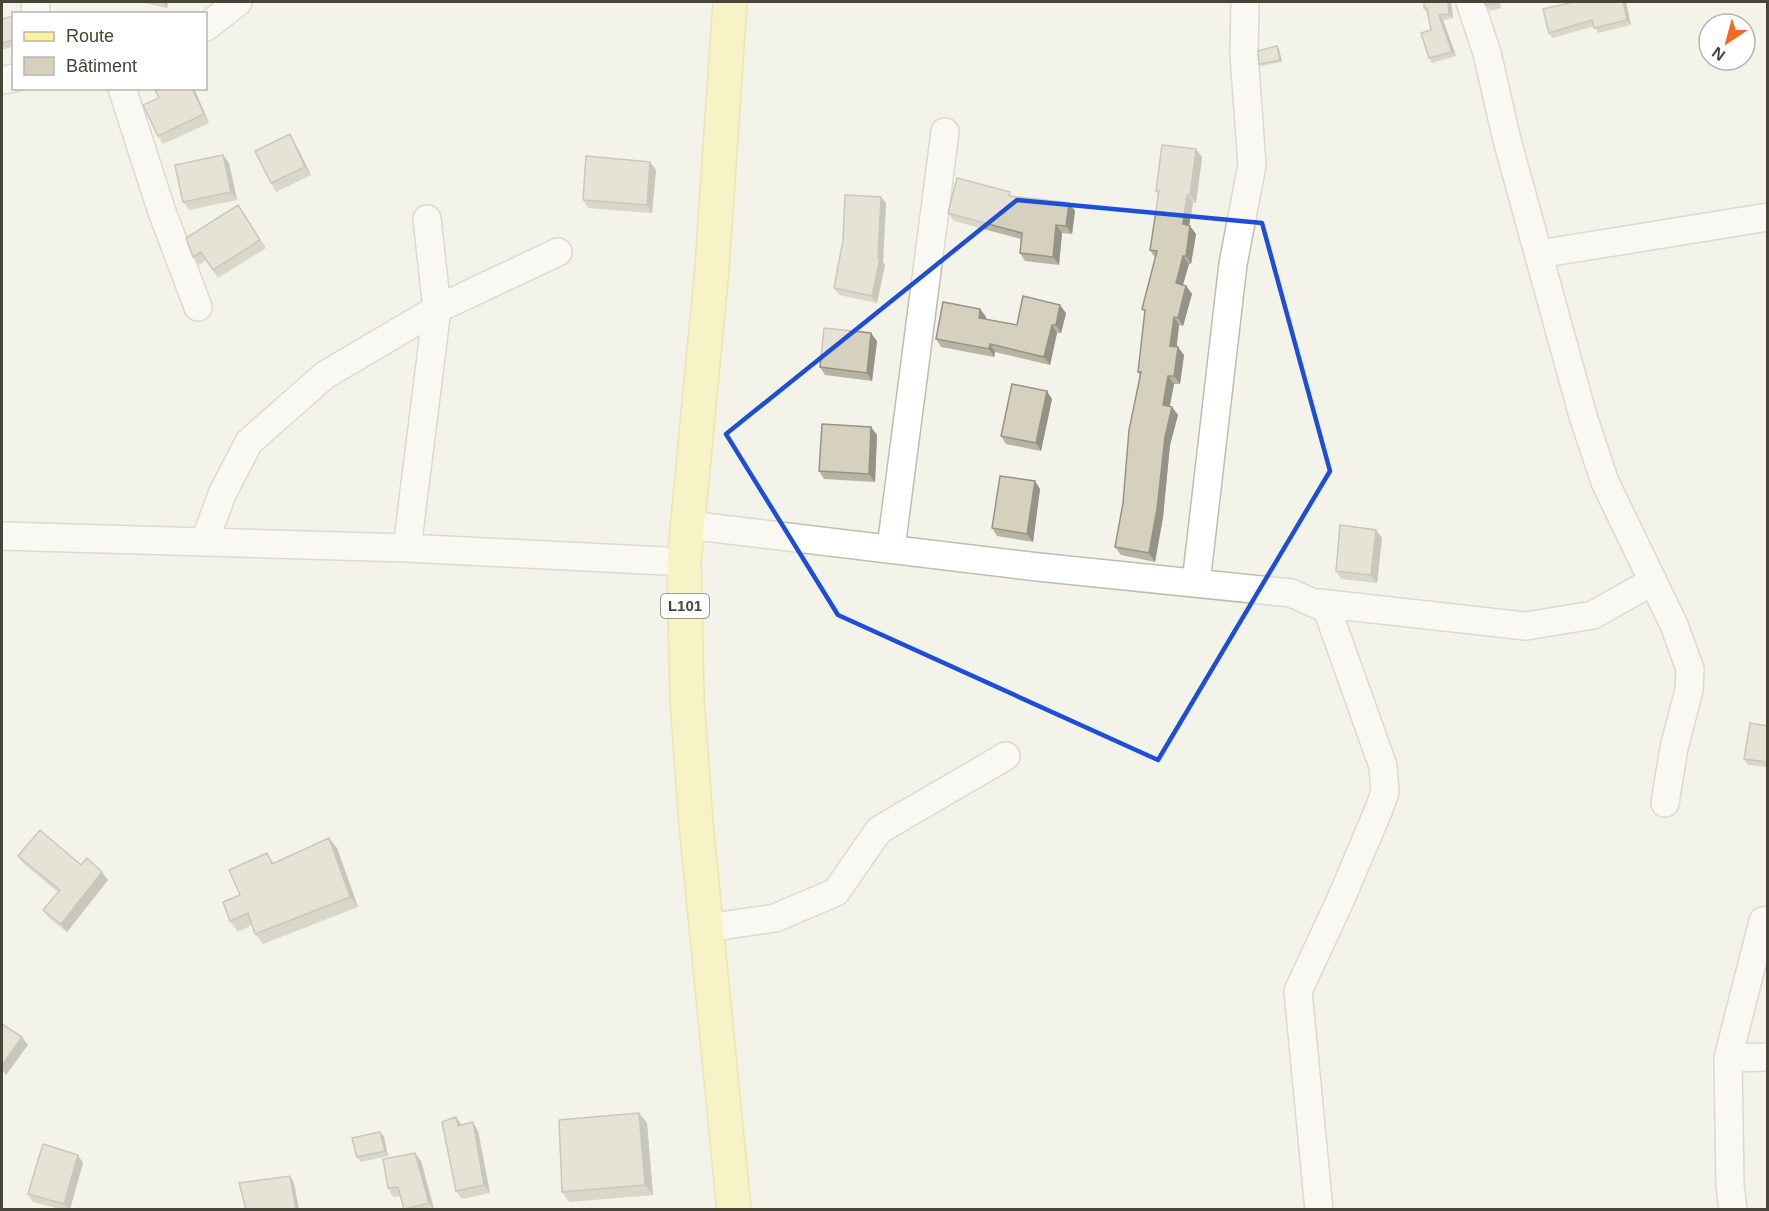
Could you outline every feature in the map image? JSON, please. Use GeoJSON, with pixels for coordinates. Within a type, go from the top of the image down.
{"type":"FeatureCollection","features":[{"type":"Feature","properties":{"kind":"main road","name":"L101"},"geometry":{"type":"LineString","coordinates":[[730,2],[712,268],[684,562],[687,699],[706,928],[734,1209]]}},
{"type":"Feature","properties":{"kind":"street"},"geometry":{"type":"LineString","coordinates":[[207,26],[238,2]]}},
{"type":"Feature","properties":{"kind":"street"},"geometry":{"type":"LineString","coordinates":[[1196,583],[1233,264],[1252,165],[1244,54],[1245,2]]}},
{"type":"Feature","properties":{"kind":"street"},"geometry":{"type":"LineString","coordinates":[[1470,2],[1487,52],[1507,140],[1583,416],[1605,482],[1653,581],[1690,669],[1689,690],[1674,748],[1665,802]]}},
{"type":"Feature","properties":{"kind":"street"},"geometry":{"type":"LineString","coordinates":[[123,90],[161,209],[198,307]]}},
{"type":"Feature","properties":{"kind":"street"},"geometry":{"type":"LineString","coordinates":[[891,548],[945,132]]}},
{"type":"Feature","properties":{"kind":"street"},"geometry":{"type":"LineString","coordinates":[[1539,254],[1767,217]]}},
{"type":"Feature","properties":{"kind":"street"},"geometry":{"type":"LineString","coordinates":[[407,548],[437,309],[427,219]]}},
{"type":"Feature","properties":{"kind":"street"},"geometry":{"type":"LineString","coordinates":[[205,540],[223,492],[249,442],[325,375],[437,309],[558,252]]}},
{"type":"Feature","properties":{"kind":"street"},"geometry":{"type":"LineString","coordinates":[[688,525],[1038,567],[1291,592],[1319,603],[1526,626],[1593,615],[1653,581]]}},
{"type":"Feature","properties":{"kind":"street"},"geometry":{"type":"LineString","coordinates":[[2,536],[205,540],[684,562]]}},
{"type":"Feature","properties":{"kind":"street"},"geometry":{"type":"LineString","coordinates":[[1319,603],[1327,609],[1340,641],[1383,766],[1385,792],[1340,901],[1298,991],[1319,1209]]}},
{"type":"Feature","properties":{"kind":"street"},"geometry":{"type":"LineString","coordinates":[[706,928],[775,918],[836,892],[879,830],[1006,756]]}},
{"type":"Feature","properties":{"kind":"street"},"geometry":{"type":"LineString","coordinates":[[1733,1209],[1730,1185],[1728,1058],[1763,921],[1767,920]]}},
{"type":"Feature","properties":{"kind":"street"},"geometry":{"type":"LineString","coordinates":[[1728,1058],[1767,1057]]}},
{"type":"Feature","properties":{"kind":"highlighted area"},"geometry":{"type":"Polygon","coordinates":[[[1017,200],[1262,223],[1330,471],[1158,760],[838,615],[726,434],[1017,200]]]}},
{"type":"Feature","properties":{"kind":"building"},"geometry":{"type":"Polygon","coordinates":[[[1424,2],[1448,2],[1449,14],[1439,15],[1452,52],[1429,58],[1421,33],[1431,30],[1424,2]]]}},
{"type":"Feature","properties":{"kind":"building"},"geometry":{"type":"Polygon","coordinates":[[[1574,2],[1623,2],[1627,20],[1594,28],[1592,20],[1549,33],[1543,9],[1574,2]]]}},
{"type":"Feature","properties":{"kind":"building"},"geometry":{"type":"Polygon","coordinates":[[[12,16],[12,40],[2,43],[2,19],[12,16]]]}},
{"type":"Feature","properties":{"kind":"building"},"geometry":{"type":"Polygon","coordinates":[[[1277,46],[1280,60],[1259,64],[1258,51],[1277,46]]]}},
{"type":"Feature","properties":{"kind":"building"},"geometry":{"type":"Polygon","coordinates":[[[155,90],[193,90],[204,114],[158,136],[143,105],[159,98],[155,90]]]}},
{"type":"Feature","properties":{"kind":"building"},"geometry":{"type":"Polygon","coordinates":[[[290,134],[305,167],[271,183],[255,151],[290,134]]]}},
{"type":"Feature","properties":{"kind":"building"},"geometry":{"type":"Polygon","coordinates":[[[1162,145],[1196,149],[1190,195],[1187,195],[1183,224],[1190,226],[1186,256],[1183,256],[1176,283],[1186,286],[1178,318],[1174,317],[1170,346],[1178,347],[1174,376],[1168,376],[1163,405],[1172,407],[1165,437],[1157,509],[1149,553],[1115,547],[1123,503],[1129,430],[1141,372],[1138,372],[1145,310],[1142,309],[1157,251],[1150,250],[1159,191],[1156,191],[1162,145]]]}},
{"type":"Feature","properties":{"kind":"building"},"geometry":{"type":"Polygon","coordinates":[[[223,155],[231,192],[183,202],[175,165],[223,155]]]}},
{"type":"Feature","properties":{"kind":"building"},"geometry":{"type":"Polygon","coordinates":[[[586,156],[650,162],[647,205],[583,200],[586,156]]]}},
{"type":"Feature","properties":{"kind":"building"},"geometry":{"type":"Polygon","coordinates":[[[957,178],[1010,192],[1009,196],[1069,203],[1066,226],[1056,225],[1053,257],[1020,253],[1022,233],[948,213],[957,178]]]}},
{"type":"Feature","properties":{"kind":"building"},"geometry":{"type":"Polygon","coordinates":[[[845,195],[881,197],[878,258],[880,258],[872,296],[834,288],[843,240],[845,195]]]}},
{"type":"Feature","properties":{"kind":"building"},"geometry":{"type":"Polygon","coordinates":[[[238,205],[260,240],[213,270],[201,252],[193,257],[186,238],[238,205]]]}},
{"type":"Feature","properties":{"kind":"building"},"geometry":{"type":"Polygon","coordinates":[[[1023,296],[1060,305],[1056,325],[1052,325],[1044,357],[990,344],[989,349],[936,339],[943,302],[980,309],[979,318],[1017,325],[1023,296]]]}},
{"type":"Feature","properties":{"kind":"building"},"geometry":{"type":"Polygon","coordinates":[[[824,328],[871,333],[867,373],[820,367],[824,328]]]}},
{"type":"Feature","properties":{"kind":"building"},"geometry":{"type":"Polygon","coordinates":[[[1012,384],[1047,391],[1036,443],[1001,436],[1012,384]]]}},
{"type":"Feature","properties":{"kind":"building"},"geometry":{"type":"Polygon","coordinates":[[[822,424],[871,427],[869,474],[819,471],[822,424]]]}},
{"type":"Feature","properties":{"kind":"building"},"geometry":{"type":"Polygon","coordinates":[[[1000,476],[1035,481],[1027,534],[992,528],[1000,476]]]}},
{"type":"Feature","properties":{"kind":"building"},"geometry":{"type":"Polygon","coordinates":[[[1340,525],[1376,530],[1371,575],[1336,571],[1340,525]]]}},
{"type":"Feature","properties":{"kind":"building"},"geometry":{"type":"Polygon","coordinates":[[[1750,723],[1767,726],[1767,762],[1744,759],[1750,723]]]}},
{"type":"Feature","properties":{"kind":"building"},"geometry":{"type":"Polygon","coordinates":[[[40,830],[81,865],[87,858],[102,872],[61,924],[43,910],[60,890],[18,856],[40,830]]]}},
{"type":"Feature","properties":{"kind":"building"},"geometry":{"type":"Polygon","coordinates":[[[329,838],[350,897],[255,934],[248,913],[230,921],[223,902],[240,895],[229,870],[267,853],[272,864],[329,838]]]}},
{"type":"Feature","properties":{"kind":"building"},"geometry":{"type":"Polygon","coordinates":[[[2,1024],[22,1037],[2,1065],[2,1024]]]}},
{"type":"Feature","properties":{"kind":"building"},"geometry":{"type":"Polygon","coordinates":[[[639,1113],[645,1185],[562,1192],[559,1120],[639,1113]]]}},
{"type":"Feature","properties":{"kind":"building"},"geometry":{"type":"Polygon","coordinates":[[[456,1117],[458,1126],[473,1122],[484,1185],[456,1191],[442,1122],[456,1117]]]}},
{"type":"Feature","properties":{"kind":"building"},"geometry":{"type":"Polygon","coordinates":[[[380,1132],[385,1151],[357,1157],[352,1138],[380,1132]]]}},
{"type":"Feature","properties":{"kind":"building"},"geometry":{"type":"Polygon","coordinates":[[[43,1144],[78,1155],[64,1204],[28,1194],[43,1144]]]}},
{"type":"Feature","properties":{"kind":"building"},"geometry":{"type":"Polygon","coordinates":[[[415,1153],[429,1203],[404,1209],[398,1187],[388,1188],[383,1159],[415,1153]]]}},
{"type":"Feature","properties":{"kind":"building"},"geometry":{"type":"Polygon","coordinates":[[[290,1176],[296,1209],[246,1209],[239,1183],[290,1176]]]}}]}
